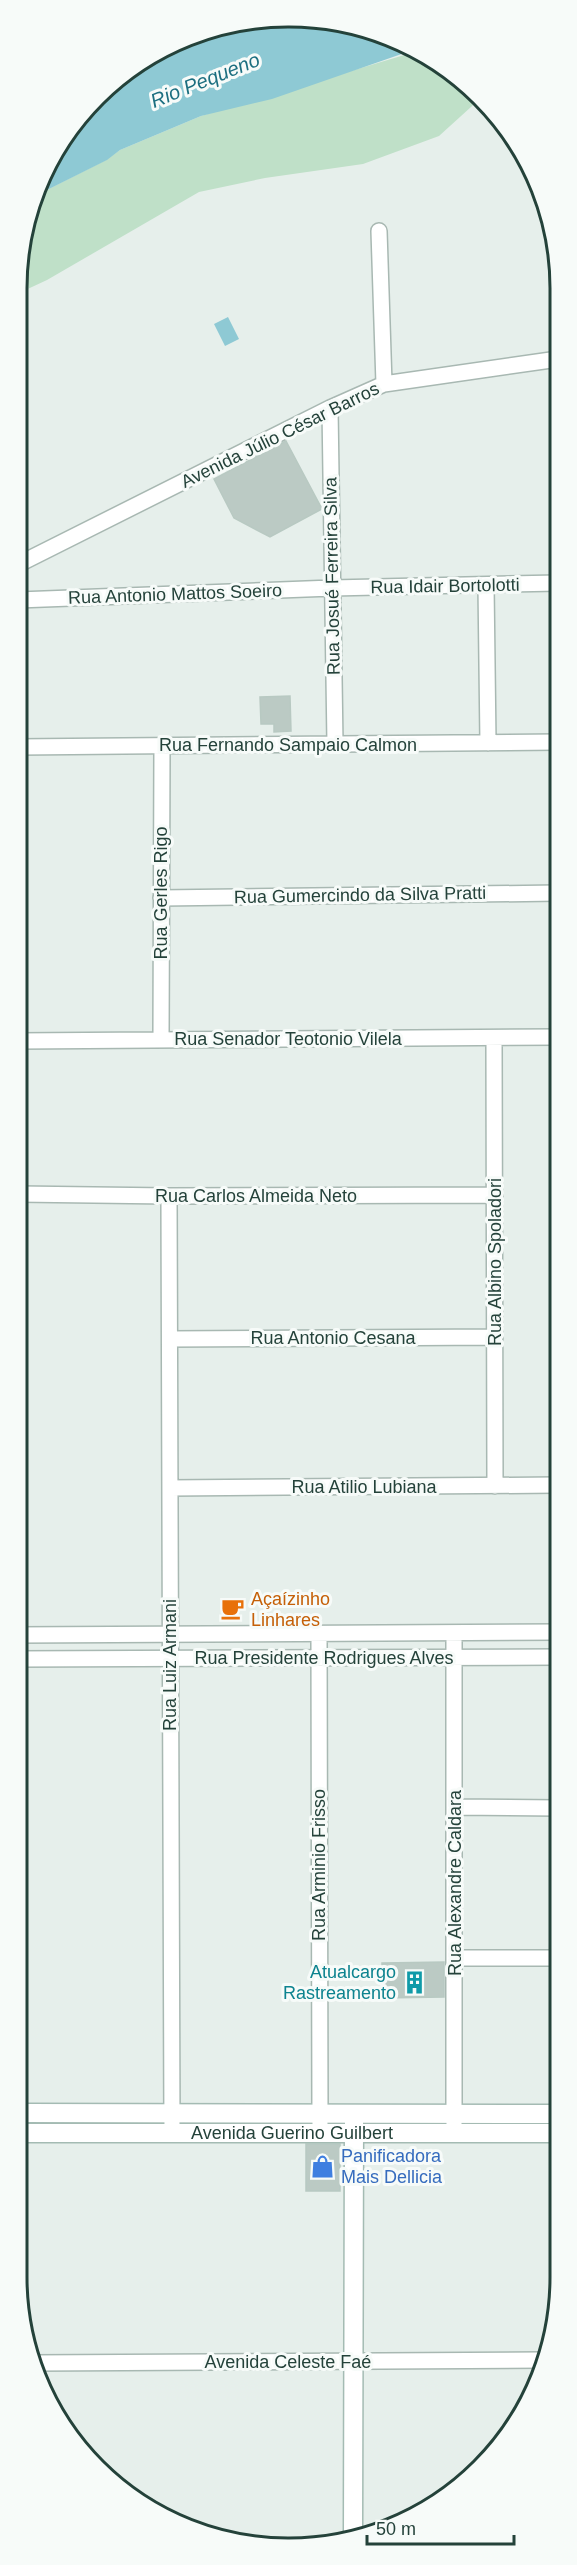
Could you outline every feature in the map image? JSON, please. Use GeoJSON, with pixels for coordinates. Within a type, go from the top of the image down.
{"type":"FeatureCollection","features":[{"type":"Feature","properties":{"kind":"main road","name":"Avenida Guerino Guilbert"},"geometry":{"type":"LineString","coordinates":[[27,2109],[172,2113],[550,2114]]}},
{"type":"Feature","properties":{"kind":"main road"},"geometry":{"type":"LineString","coordinates":[[353,2530],[354,2113]]}},
{"type":"Feature","properties":{"kind":"main road","name":"Avenida Guerino Guilbert"},"geometry":{"type":"LineString","coordinates":[[27,2137],[172,2133],[550,2133]]}},
{"type":"Feature","properties":{"kind":"street"},"geometry":{"type":"LineString","coordinates":[[379,231],[384,384]]}},
{"type":"Feature","properties":{"kind":"street","name":"Avenida Júlio César Barros"},"geometry":{"type":"LineString","coordinates":[[27,560],[330,408],[384,384],[550,360]]}},
{"type":"Feature","properties":{"kind":"street","name":"Rua Josué Ferreira Silva"},"geometry":{"type":"LineString","coordinates":[[330,408],[335,744]]}},
{"type":"Feature","properties":{"kind":"street","name":"Rua Idair Bortolotti"},"geometry":{"type":"LineString","coordinates":[[333,588],[550,583]]}},
{"type":"Feature","properties":{"kind":"street"},"geometry":{"type":"LineString","coordinates":[[486,585],[488,743]]}},
{"type":"Feature","properties":{"kind":"street","name":"Rua Antonio Mattos Soeiro"},"geometry":{"type":"LineString","coordinates":[[27,600],[333,588]]}},
{"type":"Feature","properties":{"kind":"street","name":"Rua Fernando Sampaio Calmon"},"geometry":{"type":"LineString","coordinates":[[27,747],[550,742]]}},
{"type":"Feature","properties":{"kind":"street","name":"Rua Gerles Rigo"},"geometry":{"type":"LineString","coordinates":[[161,1040],[162,746]]}},
{"type":"Feature","properties":{"kind":"street","name":"Rua Gumercindo da Silva Pratti"},"geometry":{"type":"LineString","coordinates":[[161,898],[550,892]]}},
{"type":"Feature","properties":{"kind":"street","name":"Rua Albino Spoladori"},"geometry":{"type":"LineString","coordinates":[[494,1038],[495,1486]]}},
{"type":"Feature","properties":{"kind":"street","name":"Rua Senador Teotonio Vilela"},"geometry":{"type":"LineString","coordinates":[[27,1041],[550,1038]]}},
{"type":"Feature","properties":{"kind":"street","name":"Rua Carlos Almeida Neto"},"geometry":{"type":"LineString","coordinates":[[27,1194],[495,1195]]}},
{"type":"Feature","properties":{"kind":"street","name":"Rua Luiz Armani"},"geometry":{"type":"LineString","coordinates":[[169,1196],[172,2133]]}},
{"type":"Feature","properties":{"kind":"street","name":"Rua Antonio Cesana"},"geometry":{"type":"LineString","coordinates":[[170,1339],[495,1337]]}},
{"type":"Feature","properties":{"kind":"street","name":"Rua Atilio Lubiana"},"geometry":{"type":"LineString","coordinates":[[170,1488],[550,1485]]}},
{"type":"Feature","properties":{"kind":"street","name":"Rua Presidente Rodrigues Alves"},"geometry":{"type":"LineString","coordinates":[[27,1635],[550,1632]]}},
{"type":"Feature","properties":{"kind":"street","name":"Rua Alexandre Caldara"},"geometry":{"type":"LineString","coordinates":[[454,1633],[454,2133]]}},
{"type":"Feature","properties":{"kind":"street","name":"Rua Arminio Frisso"},"geometry":{"type":"LineString","coordinates":[[319,1634],[320,2133]]}},
{"type":"Feature","properties":{"kind":"street","name":"Rua Presidente Rodrigues Alves"},"geometry":{"type":"LineString","coordinates":[[27,1659],[550,1657]]}},
{"type":"Feature","properties":{"kind":"street"},"geometry":{"type":"LineString","coordinates":[[454,1808],[550,1808]]}},
{"type":"Feature","properties":{"kind":"street"},"geometry":{"type":"LineString","coordinates":[[455,1958],[550,1958]]}},
{"type":"Feature","properties":{"kind":"street","name":"Avenida Celeste Faé"},"geometry":{"type":"LineString","coordinates":[[42,2363],[536,2360]]}},
{"type":"Feature","properties":{"kind":"green space"},"geometry":{"type":"Polygon","coordinates":[[[405,55],[448,81],[474,105],[439,136],[363,164],[265,178],[199,192],[27,289],[32,237],[46,190],[106,160],[120,150],[201,116],[405,55]]]}},
{"type":"Feature","properties":{"kind":"water","name":"Rio Pequeno"},"geometry":{"type":"Polygon","coordinates":[[[288,27],[323,29],[373,41],[403,54],[272,99],[201,116],[120,150],[107,160],[46,190],[71,143],[92,116],[116,92],[158,62],[204,41],[254,29],[288,27]]]}},
{"type":"Feature","properties":{"kind":"water"},"geometry":{"type":"Polygon","coordinates":[[[228,317],[239,339],[225,346],[214,324],[228,317]]]}},
{"type":"Feature","properties":{"kind":"building"},"geometry":{"type":"Polygon","coordinates":[[[286,441],[322,509],[270,537],[234,518],[214,479],[286,441]]]}},
{"type":"Feature","properties":{"kind":"building"},"geometry":{"type":"Polygon","coordinates":[[[290,696],[291,731],[274,732],[274,724],[261,724],[260,697],[290,696]]]}},
{"type":"Feature","properties":{"kind":"building","name":"Atualcargo Rastreamento"},"geometry":{"type":"Polygon","coordinates":[[[444,1962],[444,1997],[382,1998],[382,1963],[444,1962]]]}},
{"type":"Feature","properties":{"kind":"building","name":"Panificadora Mais Dellicia"},"geometry":{"type":"Polygon","coordinates":[[[306,2144],[340,2144],[340,2191],[306,2191],[306,2144]]]}},
{"type":"Feature","properties":{"kind":"place","name":"Açaízinho Linhares"},"geometry":{"type":"Point","coordinates":[233,1609]}},
{"type":"Feature","properties":{"kind":"place","name":"Atualcargo Rastreamento"},"geometry":{"type":"Point","coordinates":[414,1982]}},
{"type":"Feature","properties":{"kind":"place","name":"Panificadora Mais Dellicia"},"geometry":{"type":"Point","coordinates":[323,2166]}}]}
